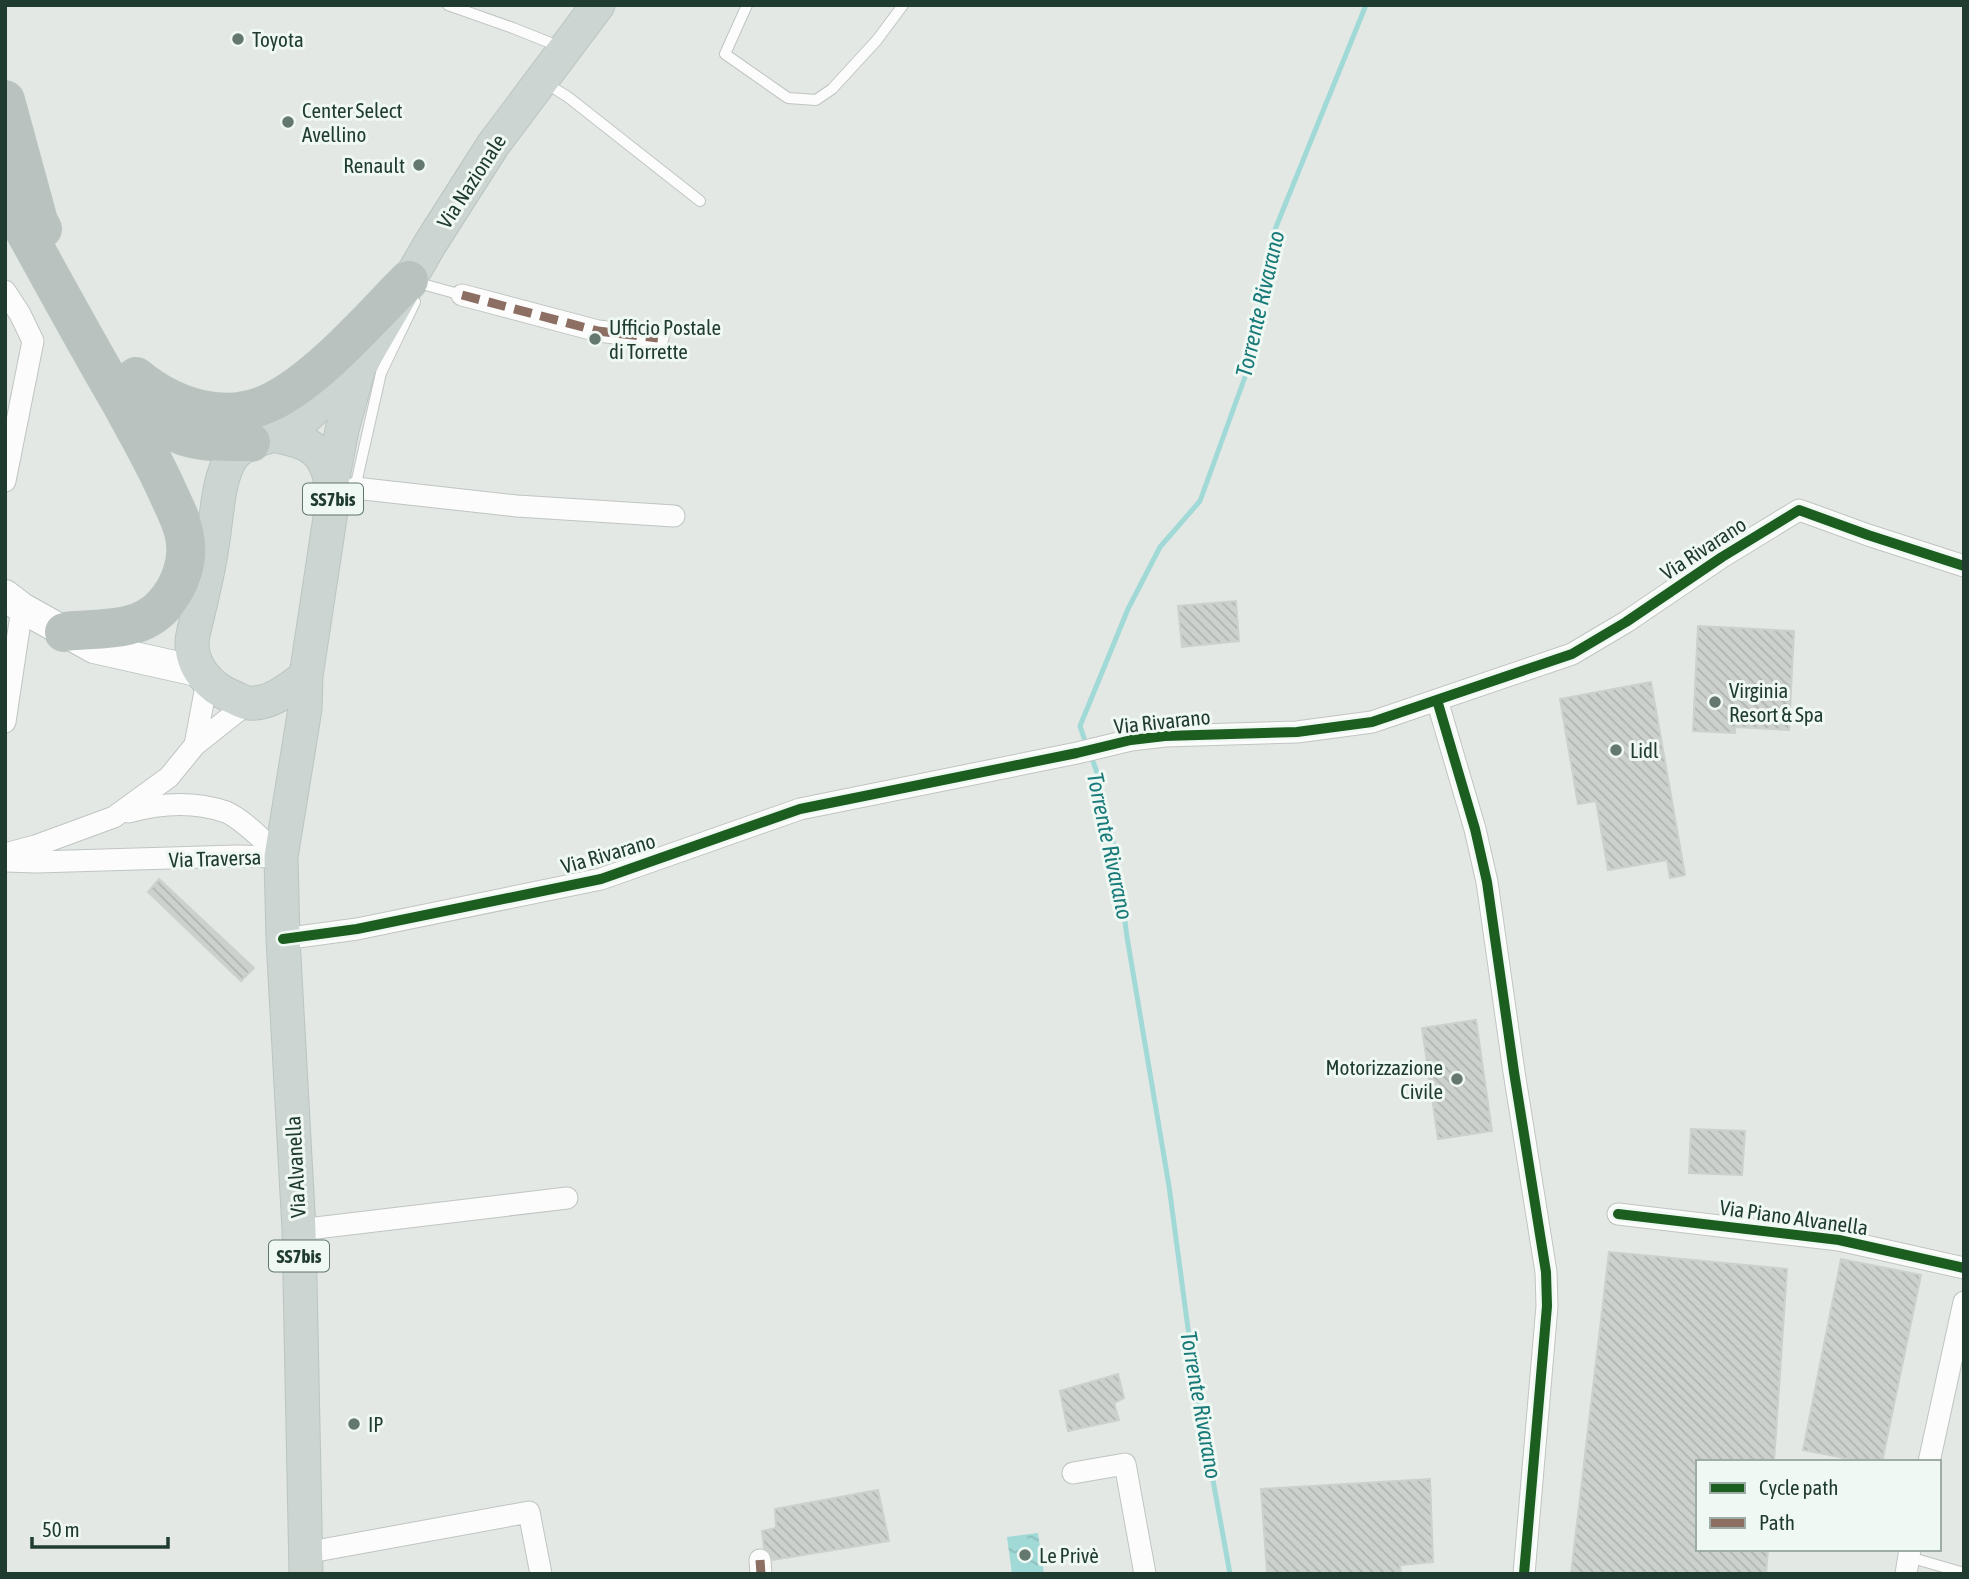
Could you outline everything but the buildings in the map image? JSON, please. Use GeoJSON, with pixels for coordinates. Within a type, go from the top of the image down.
{"type":"FeatureCollection","features":[{"type":"Feature","properties":{"kind":"highway"},"geometry":{"type":"LineString","coordinates":[[5,100],[38,221],[141,405],[168,430],[184,437],[201,441],[262,438]]}},
{"type":"Feature","properties":{"kind":"highway"},"geometry":{"type":"LineString","coordinates":[[5,195],[151,456],[185,534],[185,566],[180,583],[162,608],[148,619],[130,626],[64,632]]}},
{"type":"Feature","properties":{"kind":"highway"},"geometry":{"type":"LineString","coordinates":[[110,347],[134,375],[148,387],[173,401],[196,410],[214,412],[252,409],[272,401],[312,374],[416,282]]}},
{"type":"Feature","properties":{"kind":"highway"},"geometry":{"type":"LineString","coordinates":[[151,456],[190,509],[209,562]]}},
{"type":"Feature","properties":{"kind":"main road","name":"Via Nazionale"},"geometry":{"type":"LineString","coordinates":[[204,676],[195,664],[192,641],[224,475],[230,460],[237,450],[295,425],[359,367],[416,282],[430,244],[494,145],[598,5]]}},
{"type":"Feature","properties":{"kind":"main road","name":"Via Nazionale"},"geometry":{"type":"LineString","coordinates":[[292,782],[305,709],[306,676],[340,490],[342,430],[359,367]]}},
{"type":"Feature","properties":{"kind":"main road","name":"SS7bis"},"geometry":{"type":"LineString","coordinates":[[262,438],[308,445],[324,460],[340,490]]}},
{"type":"Feature","properties":{"kind":"main road"},"geometry":{"type":"LineString","coordinates":[[64,632],[108,642],[128,641],[146,636],[162,628],[179,613],[209,562]]}},
{"type":"Feature","properties":{"kind":"main road"},"geometry":{"type":"LineString","coordinates":[[14,602],[94,648],[204,676],[222,693],[255,702],[282,694],[306,676]]}},
{"type":"Feature","properties":{"kind":"main road","name":"SS7bis"},"geometry":{"type":"LineString","coordinates":[[255,702],[280,726],[292,782]]}},
{"type":"Feature","properties":{"kind":"main road","name":"Via Alvanella"},"geometry":{"type":"LineString","coordinates":[[292,782],[281,857],[282,939],[299,1230],[306,1564]]}},
{"type":"Feature","properties":{"kind":"street"},"geometry":{"type":"LineString","coordinates":[[5,290],[33,341],[5,481]]}},
{"type":"Feature","properties":{"kind":"street"},"geometry":{"type":"LineString","coordinates":[[461,295],[598,331],[658,338]]}},
{"type":"Feature","properties":{"kind":"street"},"geometry":{"type":"LineString","coordinates":[[340,490],[517,506],[674,516]]}},
{"type":"Feature","properties":{"kind":"street","name":"Via Rivarano"},"geometry":{"type":"LineString","coordinates":[[282,939],[357,929],[601,879],[800,808],[1131,740],[1165,736],[1297,732],[1372,722],[1572,654],[1799,510],[1964,566]]}},
{"type":"Feature","properties":{"kind":"street"},"geometry":{"type":"LineString","coordinates":[[5,722],[14,602]]}},
{"type":"Feature","properties":{"kind":"street","name":"Via Traversa"},"geometry":{"type":"LineString","coordinates":[[195,745],[204,676]]}},
{"type":"Feature","properties":{"kind":"street"},"geometry":{"type":"LineString","coordinates":[[1437,700],[1486,874],[1546,1272],[1547,1306],[1524,1574]]}},
{"type":"Feature","properties":{"kind":"street","name":"Via Traversa"},"geometry":{"type":"LineString","coordinates":[[114,817],[169,777],[195,745],[255,702]]}},
{"type":"Feature","properties":{"kind":"street","name":"Via Traversa"},"geometry":{"type":"LineString","coordinates":[[5,854],[153,806],[191,804],[228,813],[281,857]]}},
{"type":"Feature","properties":{"kind":"street","name":"Via Traversa"},"geometry":{"type":"LineString","coordinates":[[5,861],[281,857]]}},
{"type":"Feature","properties":{"kind":"street"},"geometry":{"type":"LineString","coordinates":[[299,1230],[567,1198]]}},
{"type":"Feature","properties":{"kind":"street","name":"Via Piano Alvanella"},"geometry":{"type":"LineString","coordinates":[[1618,1214],[1839,1240],[1964,1268]]}},
{"type":"Feature","properties":{"kind":"street"},"geometry":{"type":"LineString","coordinates":[[1929,1460],[1964,1302]]}},
{"type":"Feature","properties":{"kind":"street"},"geometry":{"type":"LineString","coordinates":[[1073,1473],[1125,1464],[1145,1574]]}},
{"type":"Feature","properties":{"kind":"street","name":"Via Alvanella"},"geometry":{"type":"LineString","coordinates":[[306,1564],[529,1512],[541,1574]]}},
{"type":"Feature","properties":{"kind":"lane"},"geometry":{"type":"LineString","coordinates":[[448,5],[565,49]]}},
{"type":"Feature","properties":{"kind":"lane"},"geometry":{"type":"LineString","coordinates":[[747,5],[725,54],[788,98],[816,100],[832,89],[877,40],[904,5]]}},
{"type":"Feature","properties":{"kind":"lane"},"geometry":{"type":"LineString","coordinates":[[542,80],[568,97],[700,201]]}},
{"type":"Feature","properties":{"kind":"lane"},"geometry":{"type":"LineString","coordinates":[[340,490],[416,282],[461,295]]}},
{"type":"Feature","properties":{"kind":"lane"},"geometry":{"type":"LineString","coordinates":[[1908,1560],[1964,1573]]}},
{"type":"Feature","properties":{"kind":"water","name":"Le Privè"},"geometry":{"type":"Polygon","coordinates":[[[1038,1533],[1044,1574],[1012,1574],[1007,1537],[1038,1533]]]}},
{"type":"Feature","properties":{"kind":"waterway","name":"Torrente Rivarano"},"geometry":{"type":"LineString","coordinates":[[1087,747],[1080,726],[1128,609],[1160,547],[1200,501],[1245,377],[1274,232],[1366,5]]}},
{"type":"Feature","properties":{"kind":"waterway","name":"Torrente Rivarano"},"geometry":{"type":"LineString","coordinates":[[1091,756],[1098,775],[1117,859],[1127,937],[1169,1186],[1195,1381],[1230,1574]]}},
{"type":"Feature","properties":{"kind":"marked path"},"geometry":{"type":"LineString","coordinates":[[462,295],[598,331],[658,338]]}},
{"type":"Feature","properties":{"kind":"marked path"},"geometry":{"type":"LineString","coordinates":[[760,1560],[761,1574]]}},
{"type":"Feature","properties":{"kind":"cycle path"},"geometry":{"type":"LineString","coordinates":[[283,939],[357,929],[601,879],[800,809],[1131,740],[1165,736],[1297,732],[1372,722],[1572,654],[1799,510],[1964,566]]}},
{"type":"Feature","properties":{"kind":"cycle path"},"geometry":{"type":"LineString","coordinates":[[1437,700],[1475,829],[1487,882],[1546,1272],[1547,1306],[1524,1574]]}},
{"type":"Feature","properties":{"kind":"cycle path"},"geometry":{"type":"LineString","coordinates":[[1618,1214],[1839,1240],[1964,1268]]}},
{"type":"Feature","properties":{"kind":"place","name":"Toyota"},"geometry":{"type":"Point","coordinates":[238,39]}},
{"type":"Feature","properties":{"kind":"place","name":"Center Select Avellino"},"geometry":{"type":"Point","coordinates":[288,122]}},
{"type":"Feature","properties":{"kind":"place","name":"Renault"},"geometry":{"type":"Point","coordinates":[419,165]}},
{"type":"Feature","properties":{"kind":"place","name":"Ufficio Postale di Torrette"},"geometry":{"type":"Point","coordinates":[595,339]}},
{"type":"Feature","properties":{"kind":"place","name":"Virginia Resort & Spa"},"geometry":{"type":"Point","coordinates":[1715,702]}},
{"type":"Feature","properties":{"kind":"place","name":"Lidl"},"geometry":{"type":"Point","coordinates":[1616,750]}},
{"type":"Feature","properties":{"kind":"place","name":"Motorizzazione Civile"},"geometry":{"type":"Point","coordinates":[1457,1079]}},
{"type":"Feature","properties":{"kind":"place","name":"IP"},"geometry":{"type":"Point","coordinates":[354,1424]}},
{"type":"Feature","properties":{"kind":"place","name":"Le Privè"},"geometry":{"type":"Point","coordinates":[1025,1555]}}]}
